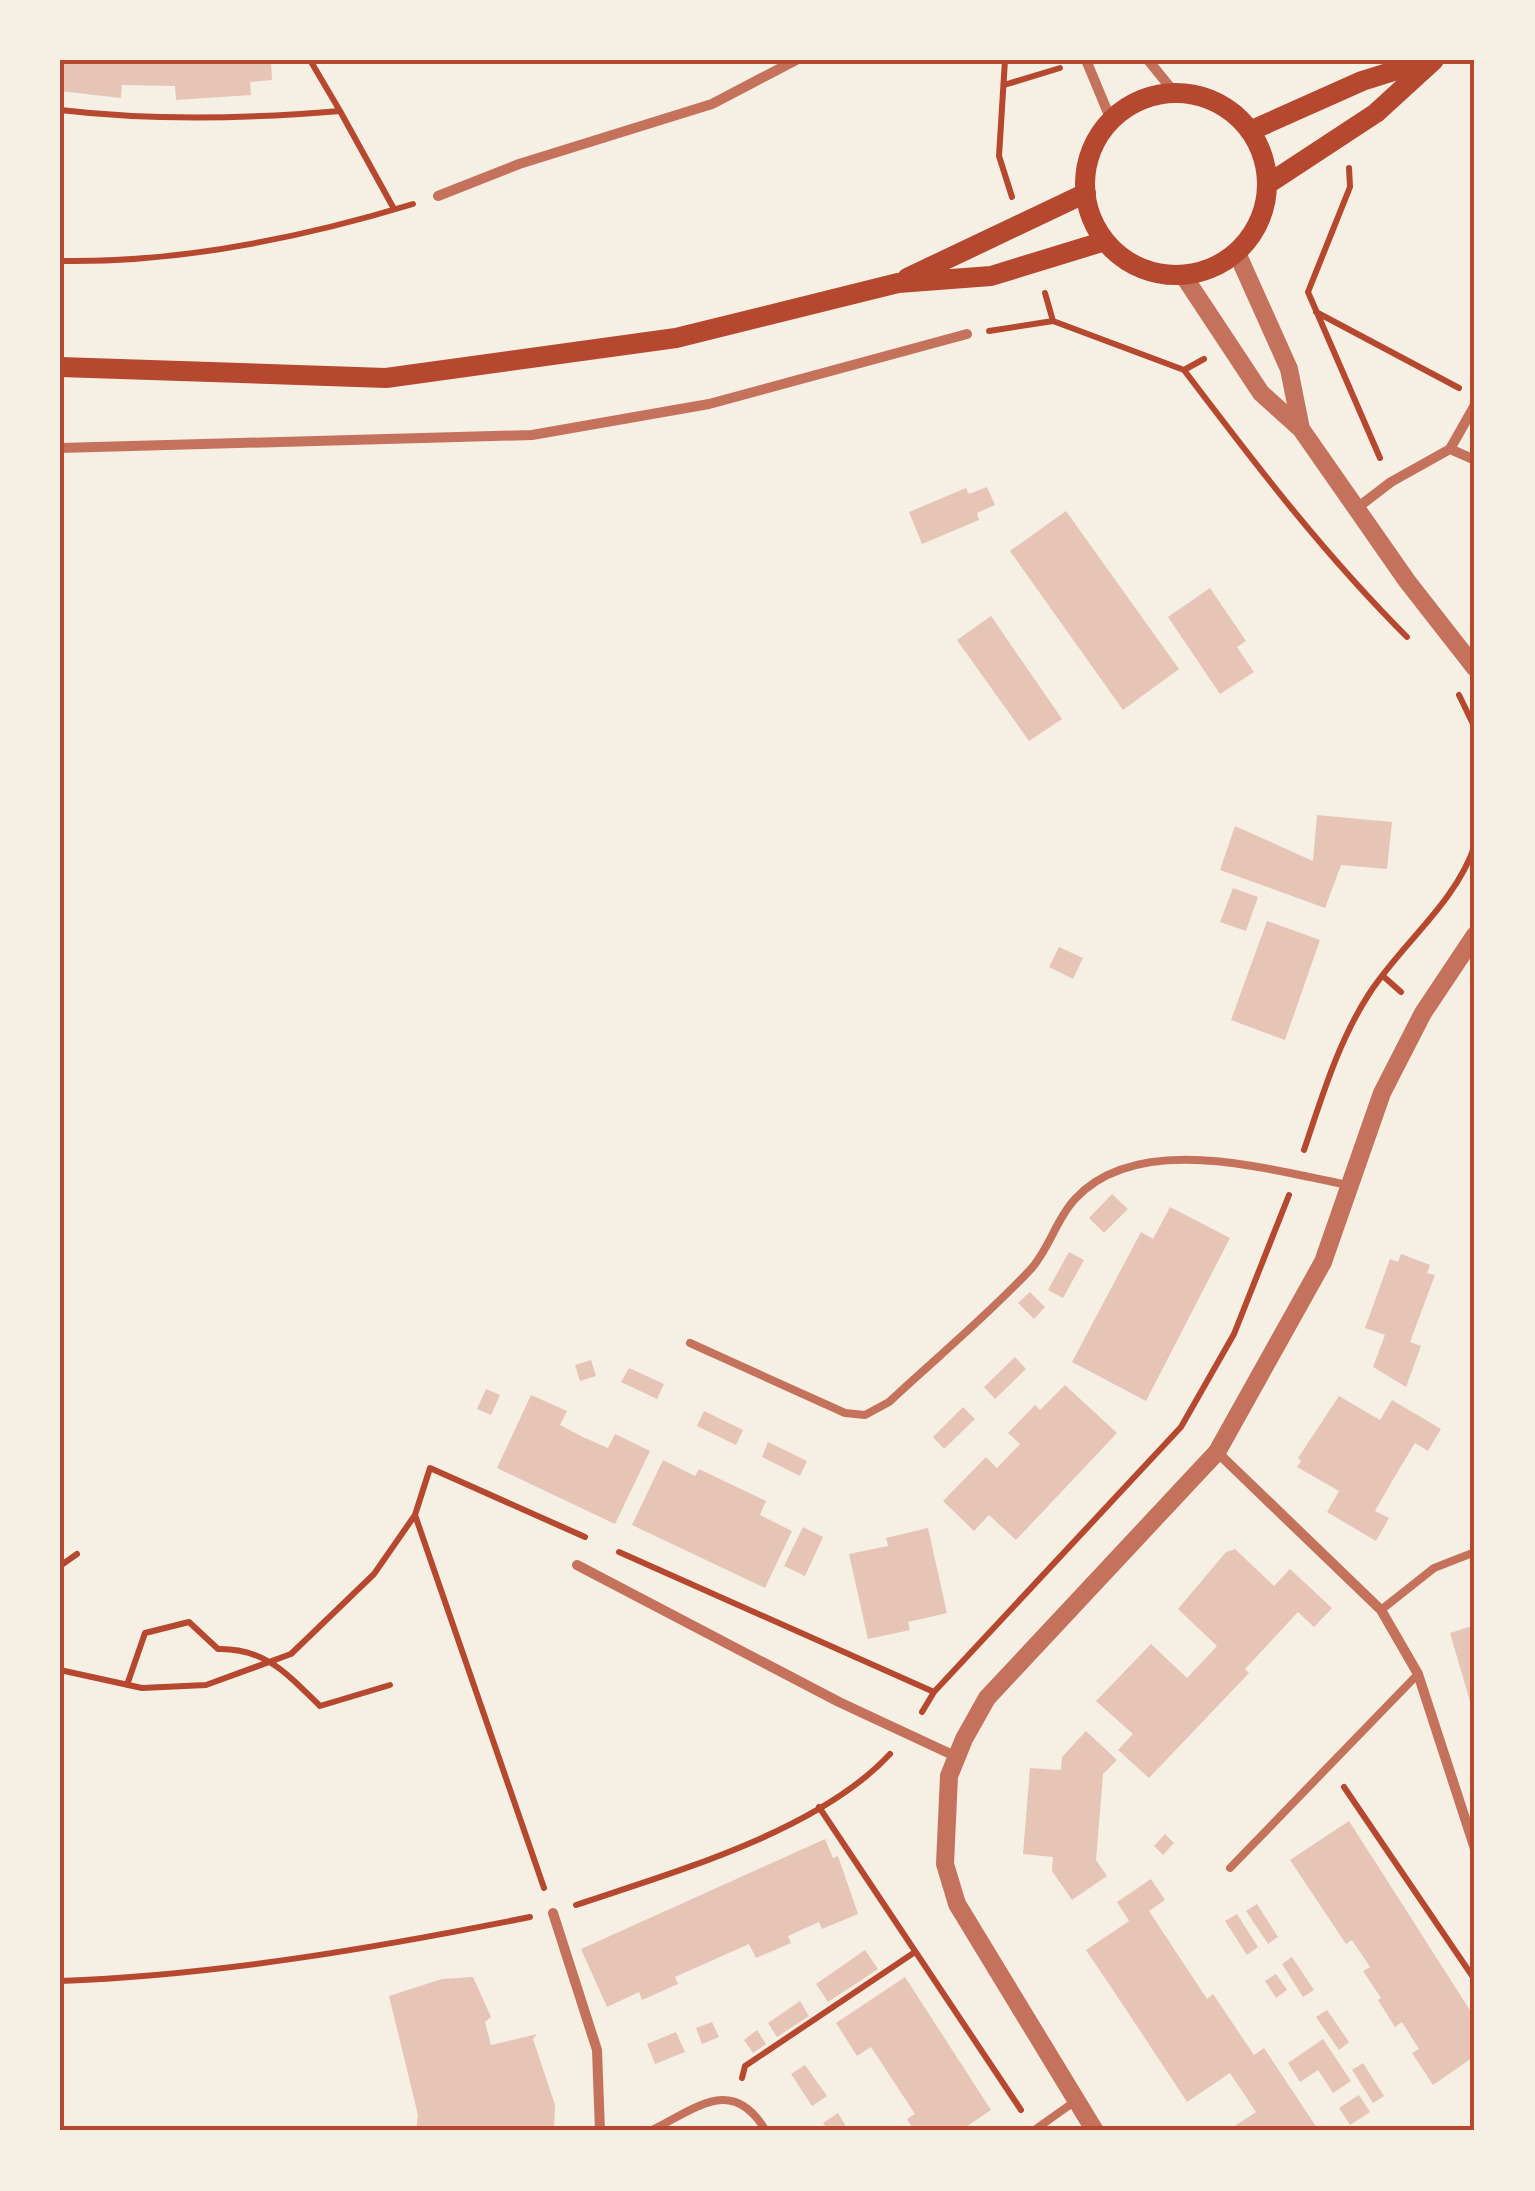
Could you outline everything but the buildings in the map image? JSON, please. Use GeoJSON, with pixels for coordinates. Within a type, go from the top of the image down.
{"type":"FeatureCollection","features":[{"type":"Feature","properties":{"kind":"main road"},"geometry":{"type":"LineString","coordinates":[[1250,131],[1362,80],[1432,60]]}},
{"type":"Feature","properties":{"kind":"main road"},"geometry":{"type":"LineString","coordinates":[[1268,184],[1376,113],[1432,60]]}},
{"type":"Feature","properties":{"kind":"main road"},"geometry":{"type":"LineString","coordinates":[[1174,92],[1225,106],[1260,146],[1268,184],[1260,222],[1237,253],[1212,268],[1183,275],[1139,268],[1105,241],[1091,216],[1086,192],[1092,148],[1111,120],[1140,100],[1174,92]]}},
{"type":"Feature","properties":{"kind":"main road"},"geometry":{"type":"LineString","coordinates":[[898,283],[979,240],[1086,192]]}},
{"type":"Feature","properties":{"kind":"main road"},"geometry":{"type":"LineString","coordinates":[[60,367],[386,378],[676,338],[898,283],[991,276],[1105,241]]}},
{"type":"Feature","properties":{"kind":"street"},"geometry":{"type":"LineString","coordinates":[[438,196],[519,164],[712,104],[796,60]]}},
{"type":"Feature","properties":{"kind":"street"},"geometry":{"type":"LineString","coordinates":[[1086,60],[1111,120]]}},
{"type":"Feature","properties":{"kind":"street"},"geometry":{"type":"LineString","coordinates":[[1148,60],[1174,92]]}},
{"type":"Feature","properties":{"kind":"street"},"geometry":{"type":"LineString","coordinates":[[1237,253],[1289,369],[1301,429]]}},
{"type":"Feature","properties":{"kind":"street"},"geometry":{"type":"LineString","coordinates":[[1183,275],[1260,393],[1301,429],[1475,668]]}},
{"type":"Feature","properties":{"kind":"street"},"geometry":{"type":"LineString","coordinates":[[60,448],[532,435],[709,404],[967,334]]}},
{"type":"Feature","properties":{"kind":"street"},"geometry":{"type":"LineString","coordinates":[[1357,508],[1391,482],[1450,449],[1475,401]]}},
{"type":"Feature","properties":{"kind":"street"},"geometry":{"type":"LineString","coordinates":[[1450,449],[1475,460]]}},
{"type":"Feature","properties":{"kind":"street"},"geometry":{"type":"LineString","coordinates":[[1095,2131],[957,1904],[944,1864],[949,1776],[987,1698],[1217,1452],[1323,1262],[1382,1093],[1423,1013],[1475,934]]}},
{"type":"Feature","properties":{"kind":"street"},"geometry":{"type":"LineString","coordinates":[[1217,1452],[1380,1610],[1418,1674],[1475,1850]]}},
{"type":"Feature","properties":{"kind":"street"},"geometry":{"type":"LineString","coordinates":[[576,1564],[956,1758]]}},
{"type":"Feature","properties":{"kind":"street"},"geometry":{"type":"LineString","coordinates":[[553,1913],[598,2050],[600,2131]]}},
{"type":"Feature","properties":{"kind":"lane"},"geometry":{"type":"LineString","coordinates":[[690,1343],[845,1413],[866,1415],[889,1402],[1033,1267],[1073,1200],[1095,1182],[1145,1164],[1205,1158],[1352,1186]]}},
{"type":"Feature","properties":{"kind":"lane"},"geometry":{"type":"LineString","coordinates":[[1380,1610],[1434,1568],[1475,1552]]}},
{"type":"Feature","properties":{"kind":"lane"},"geometry":{"type":"LineString","coordinates":[[1230,1868],[1418,1674]]}},
{"type":"Feature","properties":{"kind":"lane"},"geometry":{"type":"LineString","coordinates":[[650,2131],[717,2099],[736,2099],[754,2111],[766,2131]]}},
{"type":"Feature","properties":{"kind":"lane"},"geometry":{"type":"LineString","coordinates":[[1033,2130],[1075,2102]]}},
{"type":"Feature","properties":{"kind":"path"},"geometry":{"type":"LineString","coordinates":[[60,261],[119,262],[182,253],[394,210],[310,60]]}},
{"type":"Feature","properties":{"kind":"path"},"geometry":{"type":"LineString","coordinates":[[1005,60],[1004,85],[1061,67]]}},
{"type":"Feature","properties":{"kind":"path"},"geometry":{"type":"LineString","coordinates":[[60,110],[135,119],[272,117],[340,111]]}},
{"type":"Feature","properties":{"kind":"path"},"geometry":{"type":"LineString","coordinates":[[1391,482],[1315,311],[1475,401]]}},
{"type":"Feature","properties":{"kind":"path"},"geometry":{"type":"LineString","coordinates":[[967,334],[1053,321]]}},
{"type":"Feature","properties":{"kind":"path"},"geometry":{"type":"LineString","coordinates":[[1184,370],[1278,497],[1341,571],[1417,647]]}},
{"type":"Feature","properties":{"kind":"path"},"geometry":{"type":"LineString","coordinates":[[1452,685],[1471,711],[1475,728]]}},
{"type":"Feature","properties":{"kind":"path"},"geometry":{"type":"LineString","coordinates":[[60,1981],[166,1977],[427,1938],[553,1913],[709,1860],[850,1792],[908,1734],[934,1692],[1180,1427],[1234,1334],[1350,1028],[1399,953],[1441,907],[1475,845]]}},
{"type":"Feature","properties":{"kind":"path"},"geometry":{"type":"LineString","coordinates":[[60,1670],[128,1685],[206,1684],[291,1654],[374,1574],[415,1515],[430,1468],[592,1540]]}},
{"type":"Feature","properties":{"kind":"path"},"geometry":{"type":"LineString","coordinates":[[415,1515],[553,1913]]}},
{"type":"Feature","properties":{"kind":"path"},"geometry":{"type":"LineString","coordinates":[[610,1548],[934,1692]]}},
{"type":"Feature","properties":{"kind":"path"},"geometry":{"type":"LineString","coordinates":[[60,1566],[76,1554]]}},
{"type":"Feature","properties":{"kind":"path"},"geometry":{"type":"LineString","coordinates":[[128,1685],[145,1633],[189,1622],[218,1649],[241,1648],[273,1660],[320,1706],[390,1685]]}},
{"type":"Feature","properties":{"kind":"path"},"geometry":{"type":"LineString","coordinates":[[1329,1765],[1475,1980]]}},
{"type":"Feature","properties":{"kind":"path"},"geometry":{"type":"LineString","coordinates":[[819,1807],[1033,2130]]}},
{"type":"Feature","properties":{"kind":"path"},"geometry":{"type":"LineString","coordinates":[[736,2099],[745,2066],[915,1952]]}}]}
